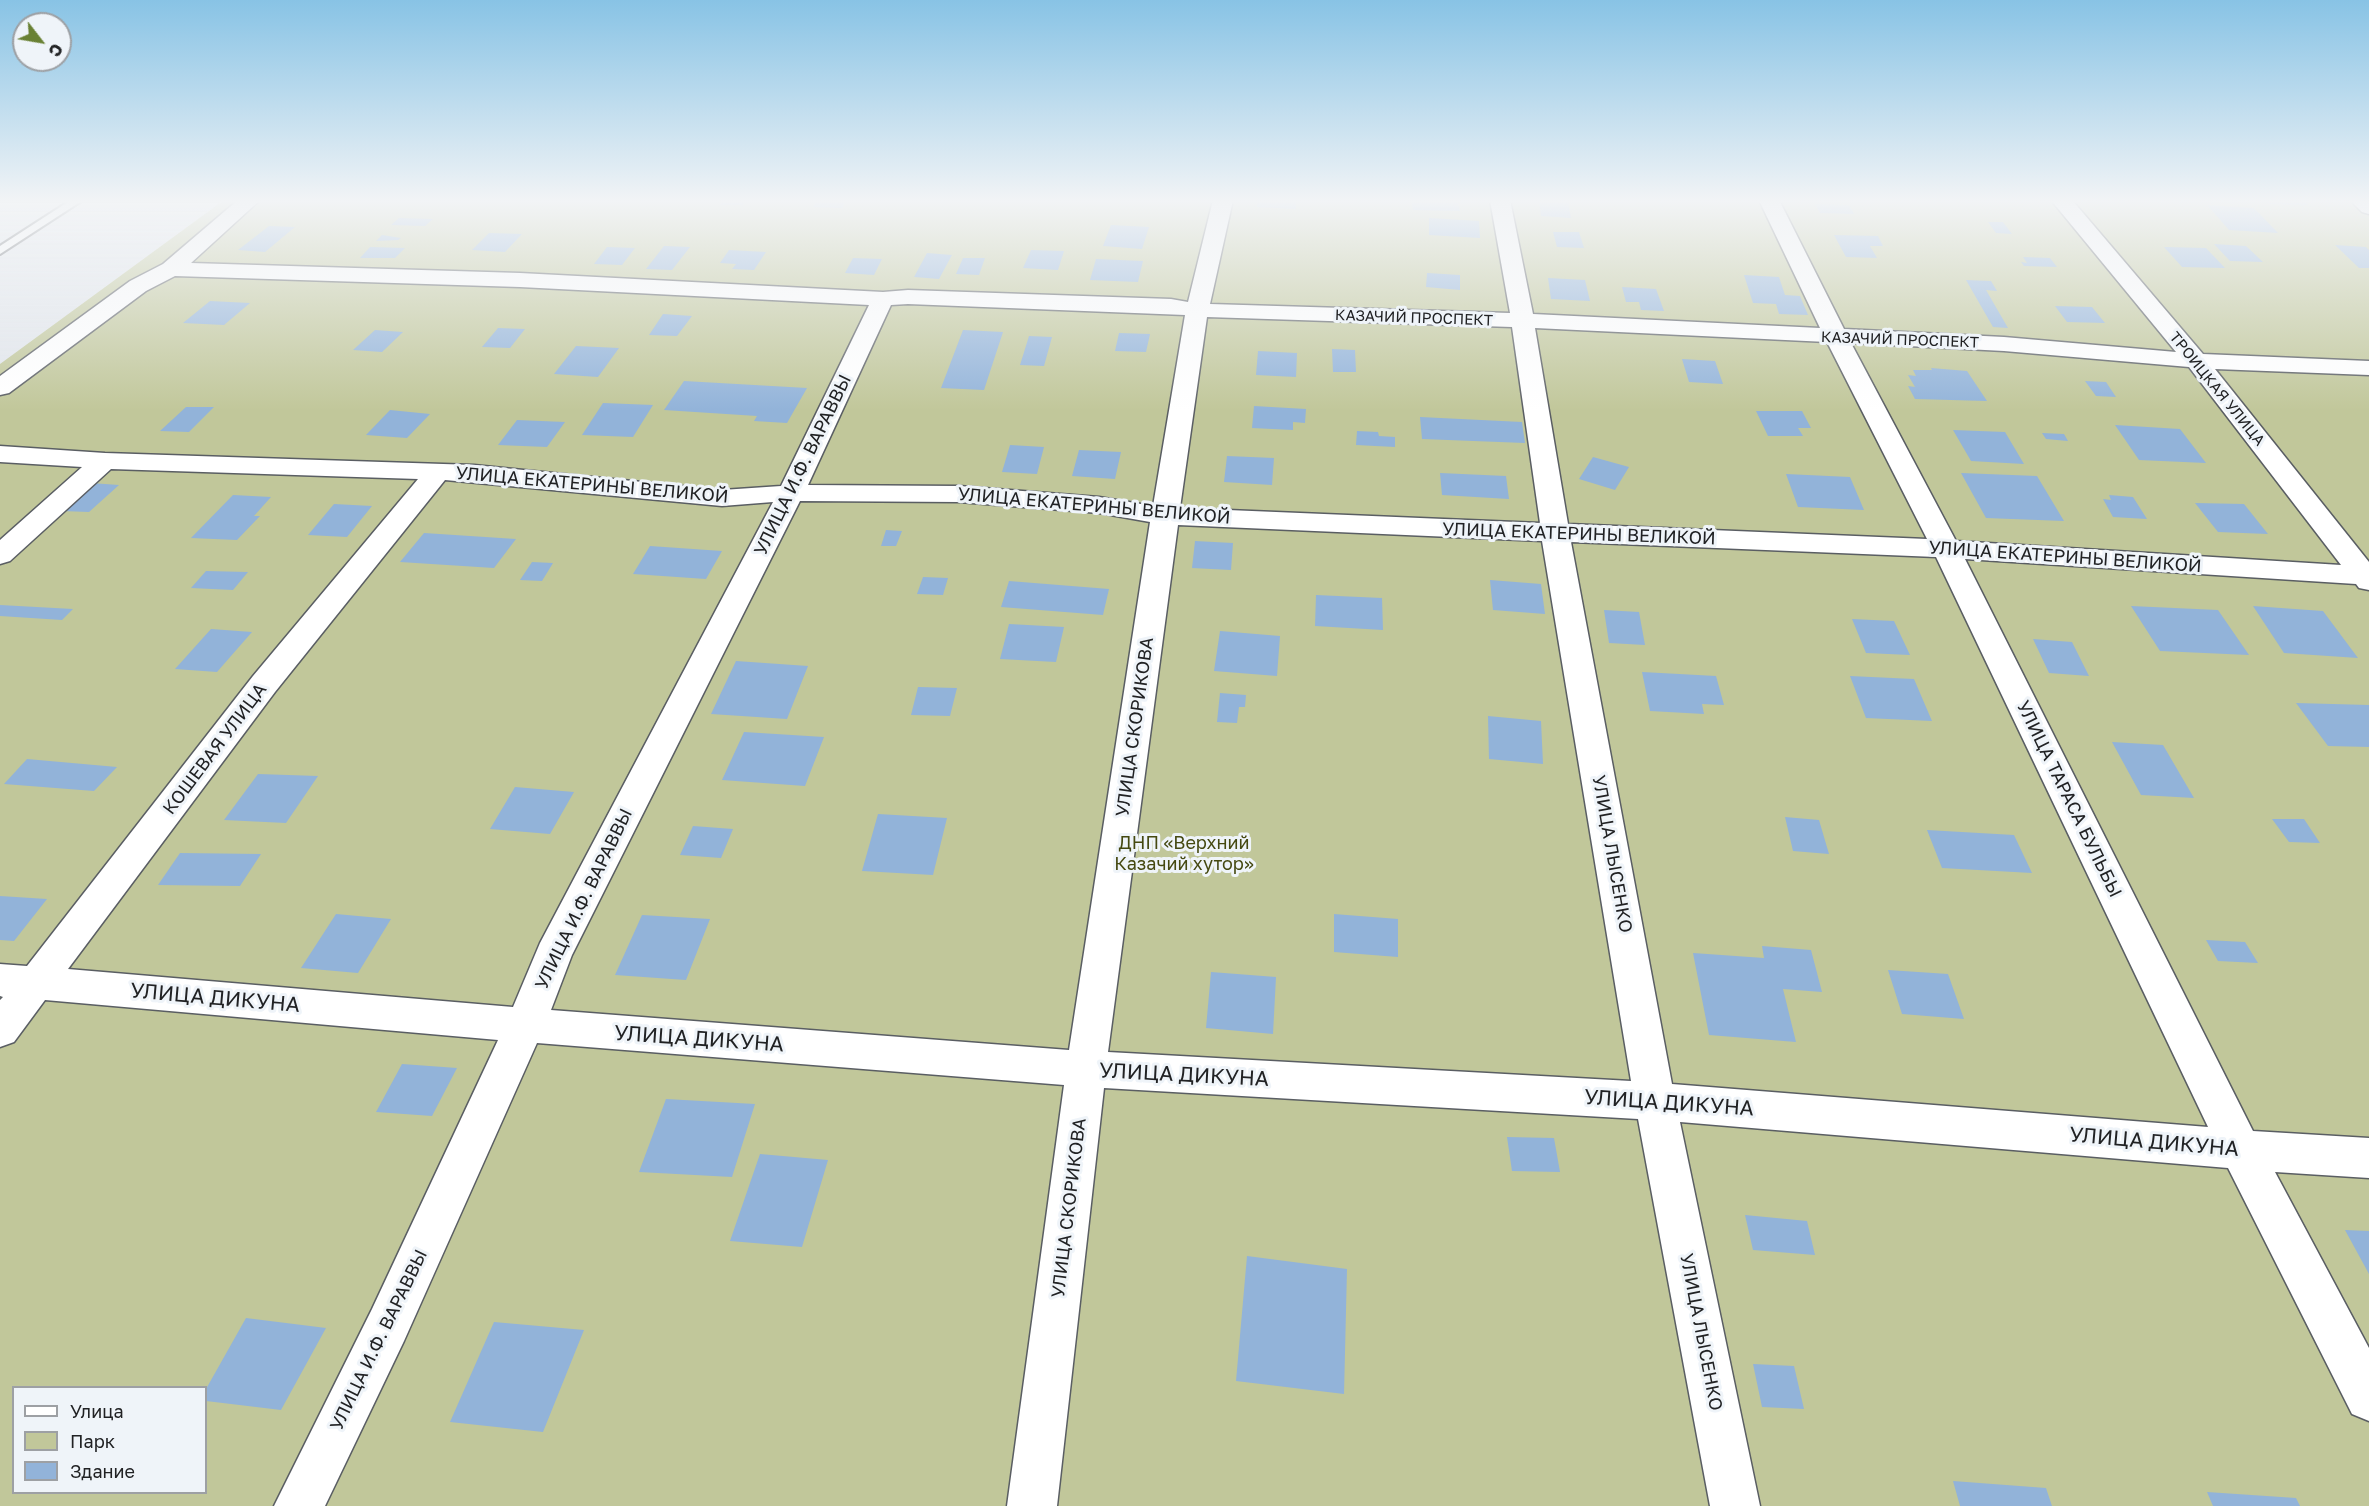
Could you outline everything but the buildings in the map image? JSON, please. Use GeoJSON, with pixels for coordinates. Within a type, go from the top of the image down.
{"type":"FeatureCollection","features":[{"type":"Feature","properties":{"kind":"street"},"geometry":{"type":"LineString","coordinates":[[0,388],[138,286],[169,270]]}},
{"type":"Feature","properties":{"kind":"street","name":"КАЗАЧИЙ ПРОСПЕКТ"},"geometry":{"type":"LineString","coordinates":[[212,270],[520,280],[883,299],[908,297],[1171,306],[1197,310],[1536,321],[2004,344],[2196,361],[2369,368]]}},
{"type":"Feature","properties":{"kind":"street","name":"УЛИЦА СКОРИКОВА"},"geometry":{"type":"LineString","coordinates":[[1032,1506],[1086,1069],[1165,516],[1197,310],[1206,270]]}},
{"type":"Feature","properties":{"kind":"street","name":"УЛИЦА ЛЫСЕНКО"},"geometry":{"type":"LineString","coordinates":[[1513,270],[1555,533],[1655,1101],[1735,1506]]}},
{"type":"Feature","properties":{"kind":"street","name":"УЛИЦА ТАРАСА БУЛЬБЫ"},"geometry":{"type":"LineString","coordinates":[[1803,270],[1946,549],[2241,1150],[2369,1397]]}},
{"type":"Feature","properties":{"kind":"street","name":"ТРОИЦКАЯ УЛИЦА"},"geometry":{"type":"LineString","coordinates":[[2120,270],[2196,361],[2368,578]]}},
{"type":"Feature","properties":{"kind":"street","name":"УЛИЦА И.Ф. ВАРАВВЫ"},"geometry":{"type":"LineString","coordinates":[[299,1506],[388,1325],[525,1026],[553,954],[791,493],[883,299]]}},
{"type":"Feature","properties":{"kind":"street","name":"УЛИЦА ЕКАТЕРИНЫ ВЕЛИКОЙ"},"geometry":{"type":"LineString","coordinates":[[0,454],[105,461],[474,474],[722,498],[791,493],[959,494],[1099,505],[1165,516],[1946,549],[2368,578]]}},
{"type":"Feature","properties":{"kind":"street"},"geometry":{"type":"LineString","coordinates":[[0,555],[105,461]]}},
{"type":"Feature","properties":{"kind":"street","name":"КОШЕВАЯ УЛИЦА"},"geometry":{"type":"LineString","coordinates":[[0,1030],[18,982],[436,474]]}},
{"type":"Feature","properties":{"kind":"street","name":"УЛИЦА ДИКУНА"},"geometry":{"type":"LineString","coordinates":[[18,982],[525,1026],[1086,1069],[1655,1101],[2179,1143],[2241,1150],[2369,1158]]}},
{"type":"Feature","properties":{"kind":"green space","name":"ДНП «Верхний Казачий хутор»"},"geometry":{"type":"Polygon","coordinates":[[[128,270],[2369,270],[2369,1506],[0,1506],[0,364],[128,270]]]}}]}
